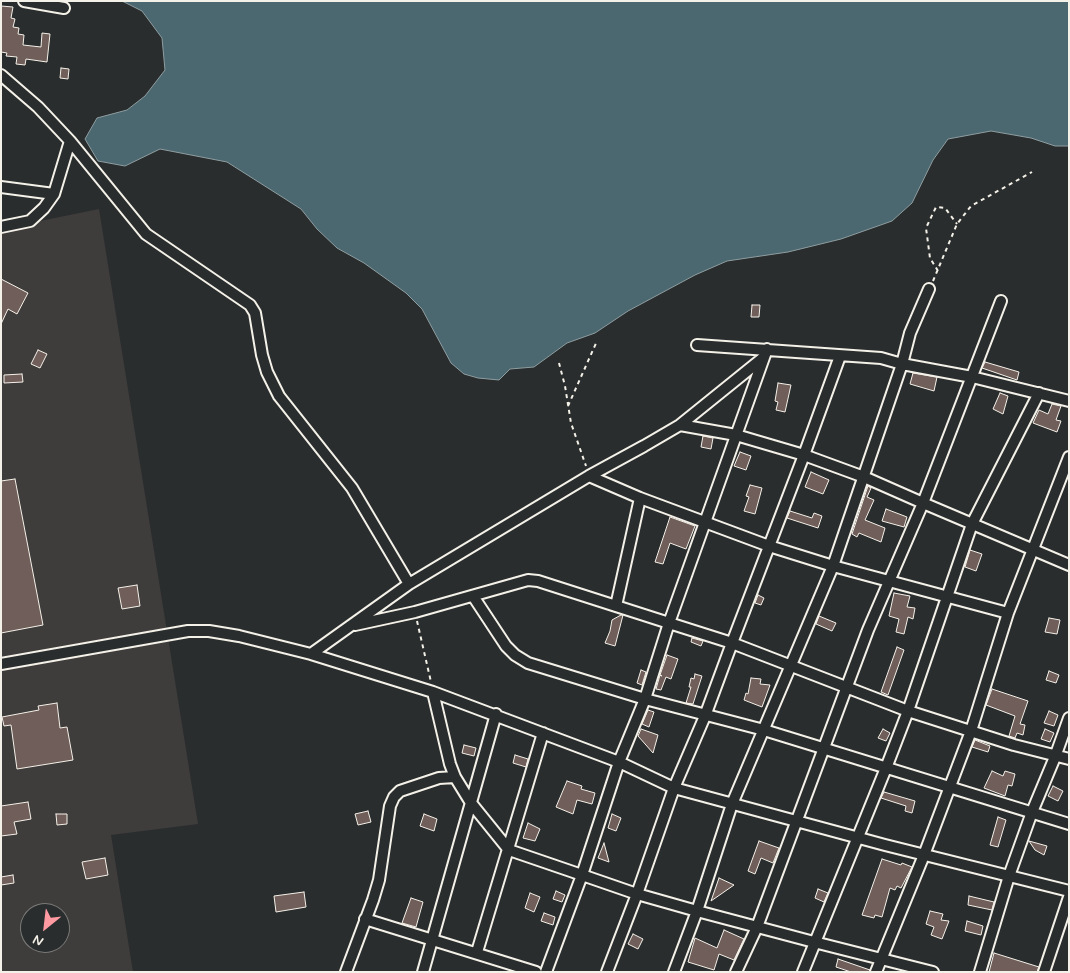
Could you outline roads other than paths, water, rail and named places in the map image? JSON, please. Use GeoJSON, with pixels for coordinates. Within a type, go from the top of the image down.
{"type":"FeatureCollection","features":[{"type":"Feature","properties":{"kind":"street"},"geometry":{"type":"LineString","coordinates":[[24,1],[64,8]]}},
{"type":"Feature","properties":{"kind":"street"},"geometry":{"type":"LineString","coordinates":[[1,75],[38,107],[70,141],[150,237],[250,305],[255,313],[264,364],[279,396],[352,488],[408,584]]}},
{"type":"Feature","properties":{"kind":"street"},"geometry":{"type":"LineString","coordinates":[[1,227],[30,221],[44,208],[54,194],[70,141]]}},
{"type":"Feature","properties":{"kind":"street"},"geometry":{"type":"LineString","coordinates":[[1,188],[54,194]]}},
{"type":"Feature","properties":{"kind":"street"},"geometry":{"type":"LineString","coordinates":[[674,972],[697,911],[732,804],[833,566],[902,364],[910,333],[929,290]]}},
{"type":"Feature","properties":{"kind":"street"},"geometry":{"type":"LineString","coordinates":[[736,972],[757,927],[868,630],[923,503],[1000,301]]}},
{"type":"Feature","properties":{"kind":"street"},"geometry":{"type":"LineString","coordinates":[[697,346],[765,354],[881,358],[902,364],[972,377],[1069,401]]}},
{"type":"Feature","properties":{"kind":"street"},"geometry":{"type":"LineString","coordinates":[[311,654],[408,584],[588,476],[680,424],[765,354]]}},
{"type":"Feature","properties":{"kind":"street"},"geometry":{"type":"LineString","coordinates":[[546,972],[582,875],[620,762],[645,699],[669,623],[765,354]]}},
{"type":"Feature","properties":{"kind":"street"},"geometry":{"type":"LineString","coordinates":[[607,972],[637,894],[674,788],[705,716],[840,356]]}},
{"type":"Feature","properties":{"kind":"street"},"geometry":{"type":"LineString","coordinates":[[803,972],[908,711],[972,524],[1039,393]]}},
{"type":"Feature","properties":{"kind":"street"},"geometry":{"type":"LineString","coordinates":[[680,424],[736,434],[804,455],[864,477],[1069,565]]}},
{"type":"Feature","properties":{"kind":"street"},"geometry":{"type":"LineString","coordinates":[[876,972],[924,855],[971,731],[1008,613],[1069,457]]}},
{"type":"Feature","properties":{"kind":"street"},"geometry":{"type":"LineString","coordinates":[[588,476],[640,498],[769,546],[833,566],[1008,613]]}},
{"type":"Feature","properties":{"kind":"street"},"geometry":{"type":"LineString","coordinates":[[616,606],[640,498]]}},
{"type":"Feature","properties":{"kind":"street"},"geometry":{"type":"LineString","coordinates":[[350,626],[415,612],[528,580],[538,581],[732,643],[908,711],[1069,760]]}},
{"type":"Feature","properties":{"kind":"street"},"geometry":{"type":"LineString","coordinates":[[473,596],[506,646],[515,655],[528,663],[645,699],[764,730],[824,750],[1032,812],[1054,821],[1069,824]]}},
{"type":"Feature","properties":{"kind":"street"},"geometry":{"type":"LineString","coordinates":[[1,664],[188,631],[222,633],[311,654],[433,692],[620,762],[674,788],[858,838],[1069,891]]}},
{"type":"Feature","properties":{"kind":"street"},"geometry":{"type":"LineString","coordinates":[[433,692],[455,778],[470,803],[509,850],[637,894],[933,972]]}},
{"type":"Feature","properties":{"kind":"street"},"geometry":{"type":"LineString","coordinates":[[423,972],[496,714]]}},
{"type":"Feature","properties":{"kind":"street"},"geometry":{"type":"LineString","coordinates":[[980,972],[1009,876],[1069,718]]}},
{"type":"Feature","properties":{"kind":"street"},"geometry":{"type":"LineString","coordinates":[[477,952],[509,850],[542,733]]}},
{"type":"Feature","properties":{"kind":"street"},"geometry":{"type":"LineString","coordinates":[[346,972],[379,880],[390,806],[394,797],[400,791],[440,778],[455,778]]}},
{"type":"Feature","properties":{"kind":"street"},"geometry":{"type":"LineString","coordinates":[[1044,972],[1069,897]]}},
{"type":"Feature","properties":{"kind":"street"},"geometry":{"type":"LineString","coordinates":[[366,919],[477,952],[536,972]]}},
{"type":"Feature","properties":{"kind":"water"},"geometry":{"type":"Polygon","coordinates":[[[122,1],[1069,1],[1069,146],[1055,146],[1031,138],[991,131],[948,139],[933,160],[912,203],[892,221],[841,239],[788,252],[727,261],[695,275],[628,311],[595,333],[567,343],[534,367],[510,369],[499,380],[478,378],[464,374],[451,363],[422,309],[406,293],[364,263],[337,248],[317,229],[301,209],[227,162],[160,149],[125,166],[98,161],[85,139],[97,118],[127,110],[145,96],[165,70],[162,38],[142,11],[122,1]]]}}]}
